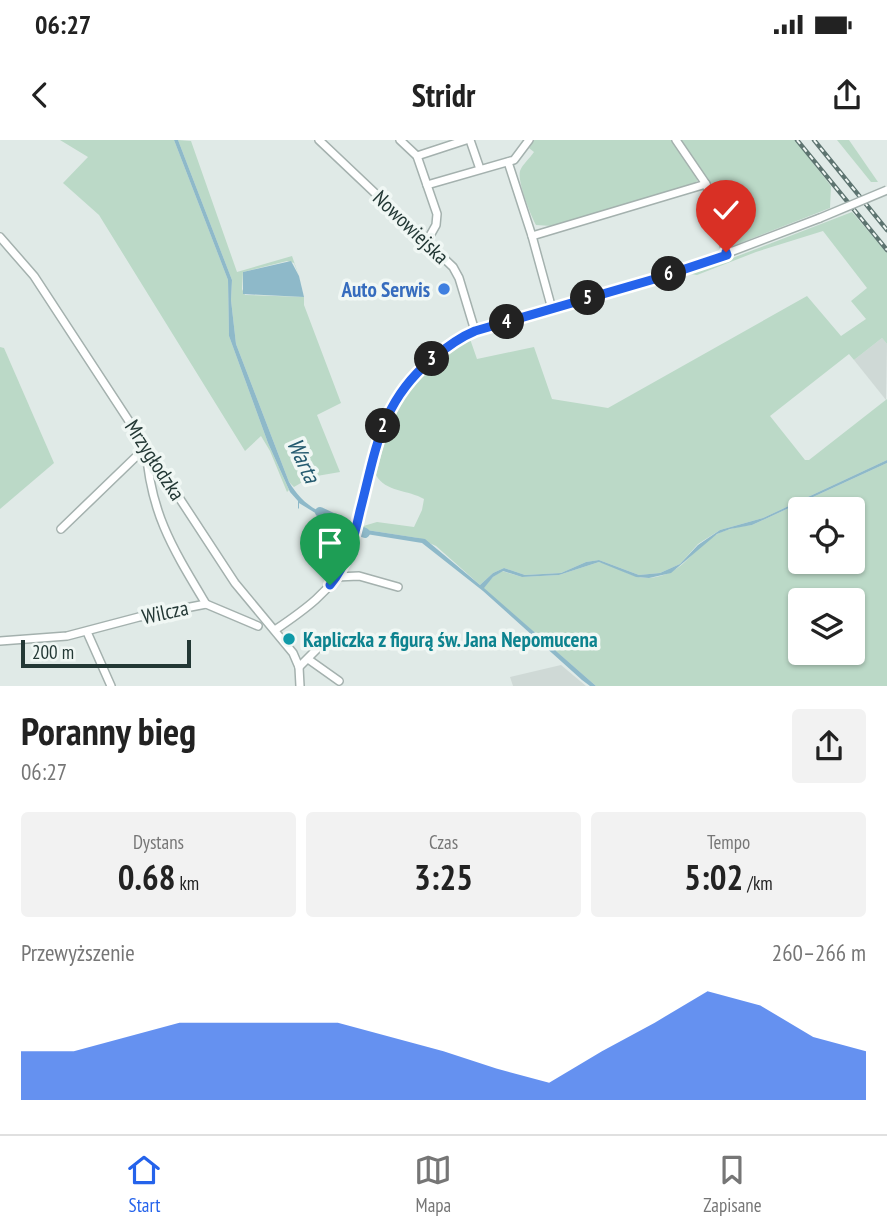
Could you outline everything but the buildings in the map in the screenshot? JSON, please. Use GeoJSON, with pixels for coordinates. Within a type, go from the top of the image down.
{"type":"FeatureCollection","features":[{"type":"Feature","properties":{"kind":"street","name":"Nowowiejska"},"geometry":{"type":"LineString","coordinates":[[319,140],[444,256],[457,273],[475,331]]}},
{"type":"Feature","properties":{"kind":"street"},"geometry":{"type":"LineString","coordinates":[[400,140],[417,156],[438,219],[427,241]]}},
{"type":"Feature","properties":{"kind":"street"},"geometry":{"type":"LineString","coordinates":[[417,156],[468,140],[480,169]]}},
{"type":"Feature","properties":{"kind":"street"},"geometry":{"type":"LineString","coordinates":[[427,185],[467,177],[480,169],[508,162],[518,157],[529,140]]}},
{"type":"Feature","properties":{"kind":"street"},"geometry":{"type":"LineString","coordinates":[[676,140],[706,184],[727,255]]}},
{"type":"Feature","properties":{"kind":"street"},"geometry":{"type":"LineString","coordinates":[[508,162],[552,309]]}},
{"type":"Feature","properties":{"kind":"street"},"geometry":{"type":"LineString","coordinates":[[532,236],[706,184]]}},
{"type":"Feature","properties":{"kind":"street"},"geometry":{"type":"LineString","coordinates":[[275,630],[323,593],[336,578],[347,559],[355,536],[382,430],[396,398],[407,382],[458,338],[727,255],[887,190]]}},
{"type":"Feature","properties":{"kind":"street","name":"Mrzygłodzka"},"geometry":{"type":"LineString","coordinates":[[0,237],[34,276],[235,583],[293,653],[299,667],[300,686]]}},
{"type":"Feature","properties":{"kind":"street"},"geometry":{"type":"LineString","coordinates":[[61,528],[146,447]]}},
{"type":"Feature","properties":{"kind":"street"},"geometry":{"type":"LineString","coordinates":[[146,447],[149,477],[160,521],[206,604],[258,626]]}},
{"type":"Feature","properties":{"kind":"street"},"geometry":{"type":"LineString","coordinates":[[336,578],[359,576],[398,587]]}},
{"type":"Feature","properties":{"kind":"street","name":"Wilcza"},"geometry":{"type":"LineString","coordinates":[[0,641],[67,636],[151,614],[206,604]]}},
{"type":"Feature","properties":{"kind":"street"},"geometry":{"type":"LineString","coordinates":[[88,632],[111,686]]}},
{"type":"Feature","properties":{"kind":"street"},"geometry":{"type":"LineString","coordinates":[[299,667],[322,644]]}},
{"type":"Feature","properties":{"kind":"street"},"geometry":{"type":"LineString","coordinates":[[308,659],[339,681]]}},
{"type":"Feature","properties":{"kind":"shaded area"},"geometry":{"type":"Polygon","coordinates":[[[882,338],[887,344],[886,400],[854,360],[882,338]]]}},
{"type":"Feature","properties":{"kind":"shaded area"},"geometry":{"type":"Polygon","coordinates":[[[561,665],[586,686],[513,686],[510,677],[561,665]]]}},
{"type":"Feature","properties":{"kind":"green space"},"geometry":{"type":"Polygon","coordinates":[[[60,140],[174,140],[228,280],[229,336],[268,443],[289,490],[287,492],[261,436],[245,451],[99,215],[63,183],[88,157],[60,140]]]}},
{"type":"Feature","properties":{"kind":"green space"},"geometry":{"type":"Polygon","coordinates":[[[178,140],[191,141],[237,272],[292,256],[299,276],[294,263],[287,261],[243,272],[242,289],[245,295],[304,297],[304,305],[341,403],[317,415],[340,472],[311,477],[294,487],[289,482],[236,344],[231,300],[232,280],[178,140]]]}},
{"type":"Feature","properties":{"kind":"green space"},"geometry":{"type":"Polygon","coordinates":[[[534,140],[673,140],[699,179],[695,183],[552,226],[536,225],[520,176],[521,169],[534,152],[529,148],[534,140]]]}},
{"type":"Feature","properties":{"kind":"green space"},"geometry":{"type":"Polygon","coordinates":[[[680,140],[795,140],[831,186],[830,208],[730,247],[710,189],[680,140]]]}},
{"type":"Feature","properties":{"kind":"green space"},"geometry":{"type":"Polygon","coordinates":[[[837,140],[849,140],[878,182],[871,182],[837,140]]]}},
{"type":"Feature","properties":{"kind":"green space"},"geometry":{"type":"Polygon","coordinates":[[[852,212],[887,253],[887,344],[882,338],[854,360],[849,354],[770,416],[805,460],[809,460],[887,399],[887,460],[808,497],[788,497],[788,506],[763,518],[720,530],[698,544],[680,564],[660,573],[639,575],[599,560],[586,562],[561,573],[525,575],[504,568],[493,573],[480,585],[436,546],[418,538],[360,529],[377,522],[414,527],[424,499],[385,485],[376,475],[389,426],[401,400],[417,379],[438,360],[470,339],[477,359],[534,347],[552,399],[608,408],[807,296],[841,336],[866,319],[851,301],[867,288],[823,231],[756,252],[697,275],[691,274],[852,212]]]}},
{"type":"Feature","properties":{"kind":"green space"},"geometry":{"type":"Polygon","coordinates":[[[0,347],[4,348],[54,463],[0,509],[0,347]]]}},
{"type":"Feature","properties":{"kind":"green space"},"geometry":{"type":"Polygon","coordinates":[[[887,463],[887,686],[596,686],[483,588],[502,571],[522,577],[559,575],[599,562],[642,578],[660,576],[684,563],[716,535],[752,525],[788,508],[788,574],[865,574],[865,497],[813,497],[887,463]]]}},
{"type":"Feature","properties":{"kind":"water"},"geometry":{"type":"Polygon","coordinates":[[[174,140],[178,140],[232,280],[231,300],[236,344],[289,482],[307,504],[334,515],[330,522],[299,503],[298,509],[298,501],[290,492],[268,443],[229,336],[228,280],[174,140]]]}},
{"type":"Feature","properties":{"kind":"water"},"geometry":{"type":"Polygon","coordinates":[[[291,261],[299,276],[304,297],[243,294],[243,272],[291,261]]]}},
{"type":"Feature","properties":{"kind":"water"},"geometry":{"type":"Polygon","coordinates":[[[887,460],[887,463],[808,497],[887,460]]]}},
{"type":"Feature","properties":{"kind":"water"},"geometry":{"type":"Polygon","coordinates":[[[788,506],[752,525],[717,534],[671,573],[649,578],[636,577],[599,562],[559,575],[522,577],[503,571],[493,577],[484,588],[596,686],[590,686],[582,680],[483,591],[422,543],[360,533],[360,529],[425,539],[480,585],[493,573],[504,568],[525,575],[561,573],[586,562],[599,560],[639,575],[660,573],[680,564],[698,545],[720,530],[763,518],[788,506]]]}},
{"type":"Feature","properties":{"kind":"waterway","name":"Warta"},"geometry":{"type":"LineString","coordinates":[[320,512],[365,533]]}},
{"type":"Feature","properties":{"kind":"railway"},"geometry":{"type":"LineString","coordinates":[[797,140],[887,250]]}},
{"type":"Feature","properties":{"kind":"railway"},"geometry":{"type":"LineString","coordinates":[[814,140],[887,230]]}},
{"type":"Feature","properties":{"kind":"place","name":"Auto Serwis"},"geometry":{"type":"Point","coordinates":[444,289]}},
{"type":"Feature","properties":{"kind":"place","name":"Kapliczka z figurą św. Jana Nepomucena"},"geometry":{"type":"Point","coordinates":[289,639]}},
{"type":"Feature","properties":{"kind":"route"},"geometry":{"type":"LineString","coordinates":[[330,585],[347,559],[355,536],[387,414],[402,388],[428,362],[458,338],[475,331],[683,270],[727,255],[726,252]]}}]}
